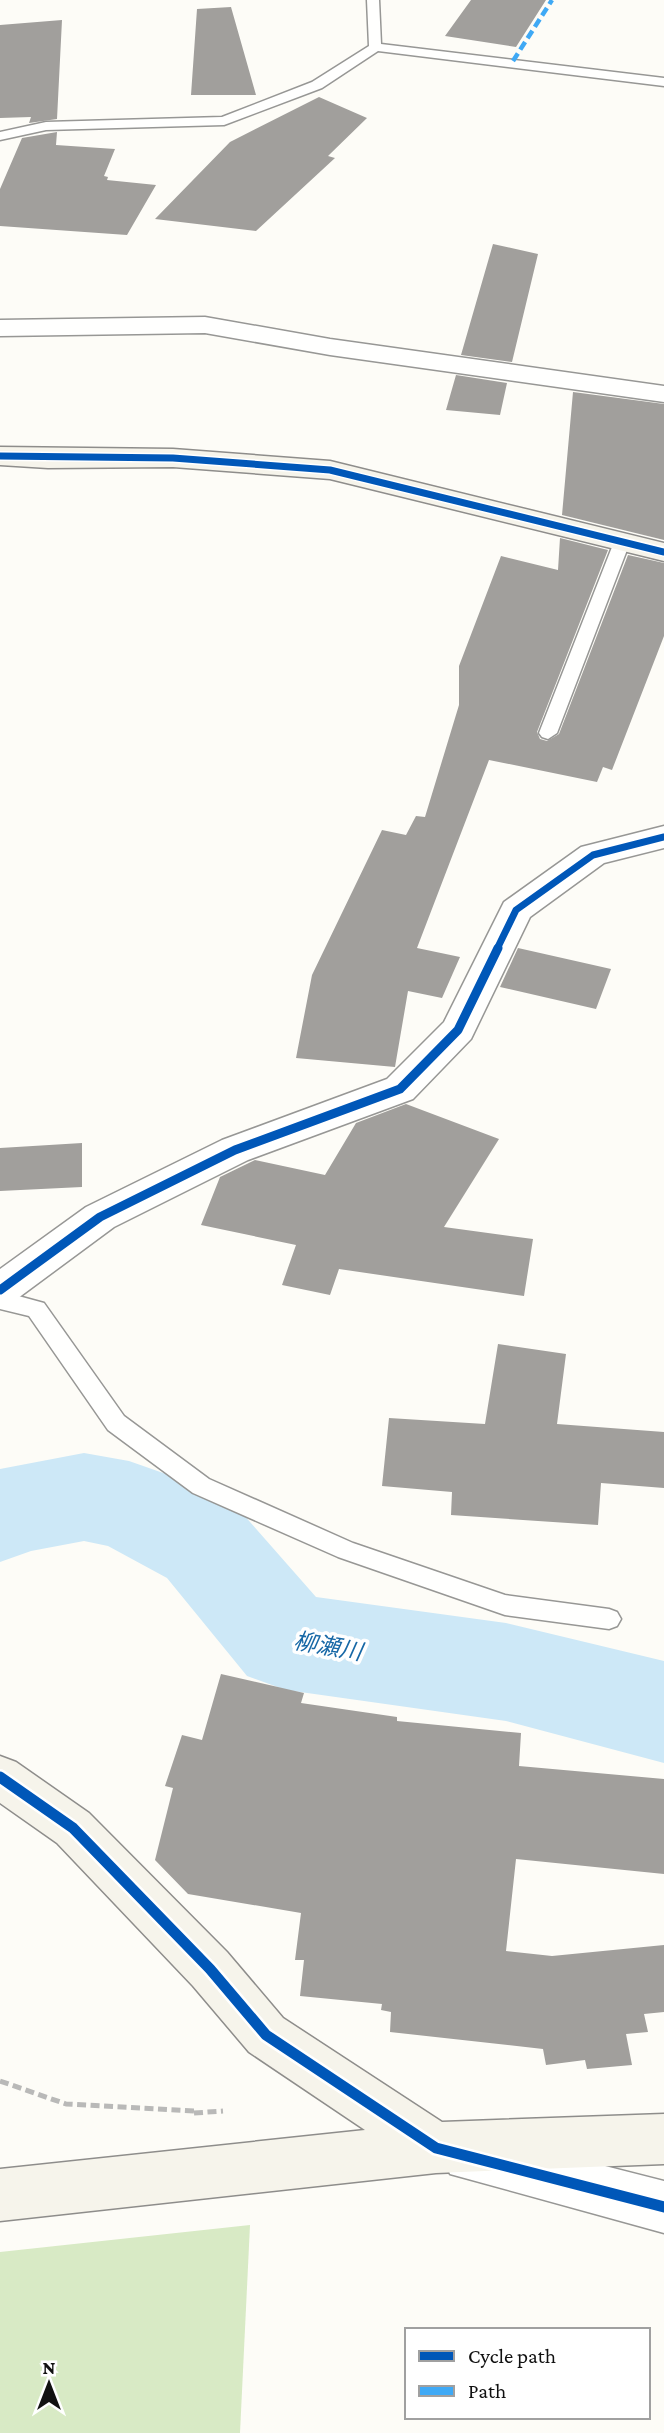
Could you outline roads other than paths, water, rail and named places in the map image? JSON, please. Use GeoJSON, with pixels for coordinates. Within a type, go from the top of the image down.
{"type":"FeatureCollection","features":[{"type":"Feature","properties":{"kind":"street"},"geometry":{"type":"LineString","coordinates":[[0,328],[205,326],[330,347],[664,394]]}},
{"type":"Feature","properties":{"kind":"street"},"geometry":{"type":"LineString","coordinates":[[0,457],[48,460],[173,458],[330,470],[664,552]]}},
{"type":"Feature","properties":{"kind":"street"},"geometry":{"type":"LineString","coordinates":[[0,1290],[100,1217],[235,1150],[400,1089],[458,1030],[516,910],[593,855],[664,836]]}},
{"type":"Feature","properties":{"kind":"street"},"geometry":{"type":"LineString","coordinates":[[0,1777],[73,1828],[210,1969],[266,2035],[436,2148],[664,2207]]}},
{"type":"Feature","properties":{"kind":"street"},"geometry":{"type":"LineString","coordinates":[[0,2196],[436,2148],[664,2139]]}},
{"type":"Feature","properties":{"kind":"lane"},"geometry":{"type":"LineString","coordinates":[[373,0],[375,47]]}},
{"type":"Feature","properties":{"kind":"lane"},"geometry":{"type":"LineString","coordinates":[[0,135],[46,126],[224,121],[317,85],[364,57],[375,47],[664,82]]}},
{"type":"Feature","properties":{"kind":"lane"},"geometry":{"type":"LineString","coordinates":[[548,733],[622,542]]}},
{"type":"Feature","properties":{"kind":"lane"},"geometry":{"type":"LineString","coordinates":[[0,1300],[36,1309],[116,1423],[201,1486],[346,1550],[505,1605],[609,1619]]}},
{"type":"Feature","properties":{"kind":"waterway","name":"柳瀬川"},"geometry":{"type":"LineString","coordinates":[[0,1517],[11,1510],[84,1497],[129,1506],[205,1546],[286,1642],[506,1672],[664,1712]]}}]}
